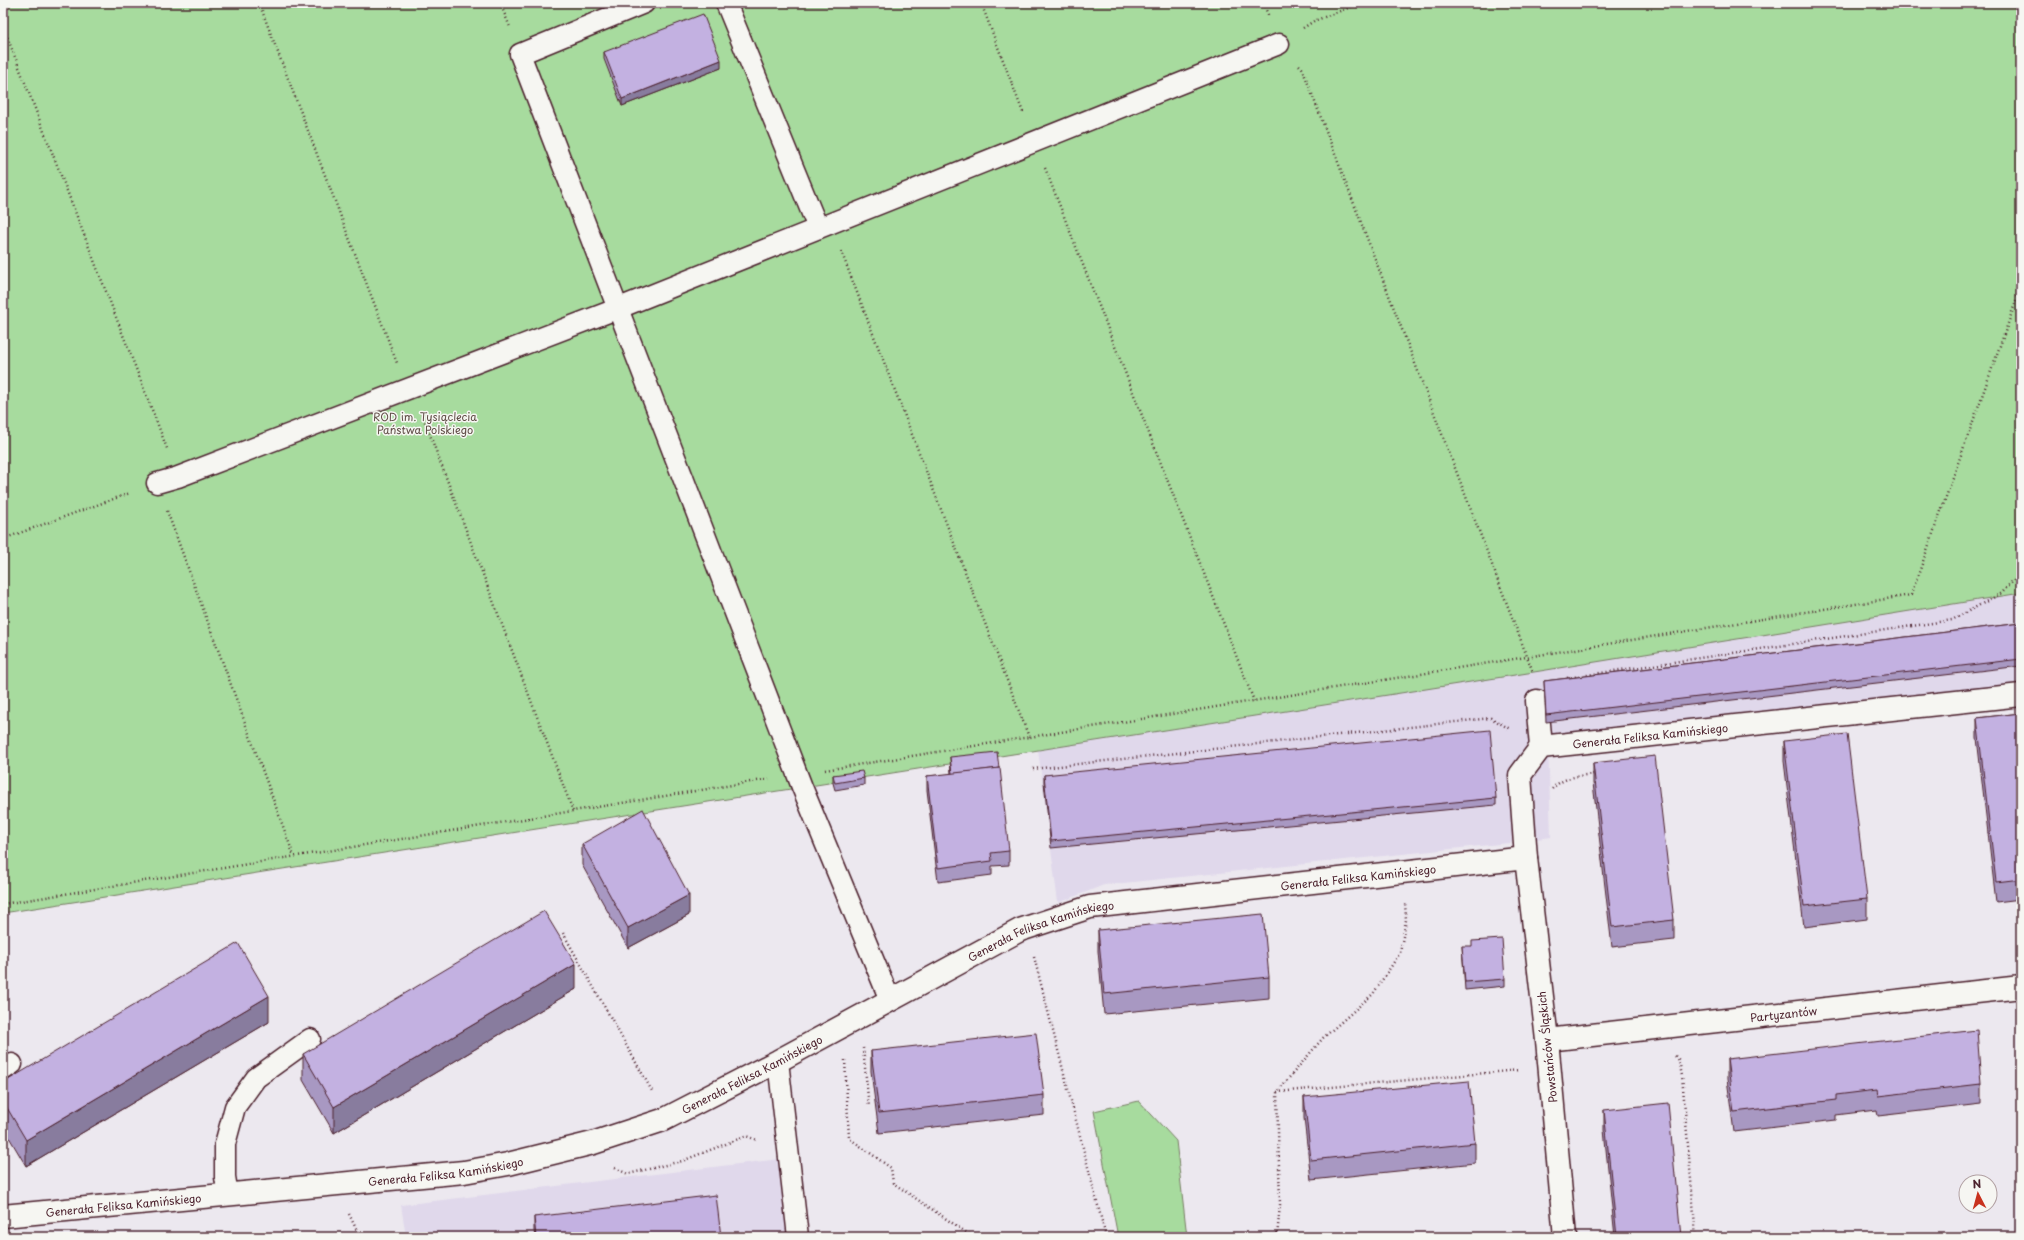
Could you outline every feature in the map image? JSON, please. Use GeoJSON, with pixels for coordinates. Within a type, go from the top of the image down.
{"type":"FeatureCollection","features":[{"type":"Feature","properties":{"kind":"street","name":"Generała Feliksa Kamińskiego"},"geometry":{"type":"LineString","coordinates":[[1542,747],[2021,695]]}},
{"type":"Feature","properties":{"kind":"street"},"geometry":{"type":"LineString","coordinates":[[1526,858],[1520,775],[1542,747],[1537,701]]}},
{"type":"Feature","properties":{"kind":"street","name":"Generała Feliksa Kamińskiego"},"geometry":{"type":"LineString","coordinates":[[3,1216],[464,1172],[508,1164],[593,1143],[663,1120],[778,1061],[1020,930],[1090,907],[1526,858]]}},
{"type":"Feature","properties":{"kind":"street","name":"Powstańców Śląskich"},"geometry":{"type":"LineString","coordinates":[[1526,858],[1547,1040],[1565,1237]]}},
{"type":"Feature","properties":{"kind":"street","name":"Partyzantów"},"geometry":{"type":"LineString","coordinates":[[1547,1040],[2021,987]]}},
{"type":"Feature","properties":{"kind":"lane"},"geometry":{"type":"LineString","coordinates":[[644,3],[520,54],[797,774],[890,1000]]}},
{"type":"Feature","properties":{"kind":"lane"},"geometry":{"type":"LineString","coordinates":[[726,3],[818,228]]}},
{"type":"Feature","properties":{"kind":"lane"},"geometry":{"type":"LineString","coordinates":[[156,483],[178,477],[619,308],[1279,44]]}},
{"type":"Feature","properties":{"kind":"lane"},"geometry":{"type":"LineString","coordinates":[[228,1195],[225,1177],[225,1144],[235,1107],[256,1078],[310,1039]]}},
{"type":"Feature","properties":{"kind":"lane"},"geometry":{"type":"LineString","coordinates":[[778,1061],[798,1237]]}},
{"type":"Feature","properties":{"kind":"path"},"geometry":{"type":"LineString","coordinates":[[259,3],[407,389],[422,413],[573,811]]}},
{"type":"Feature","properties":{"kind":"path"},"geometry":{"type":"LineString","coordinates":[[981,3],[1254,701]]}},
{"type":"Feature","properties":{"kind":"path"},"geometry":{"type":"LineString","coordinates":[[1361,3],[1314,21],[1279,44],[1302,68],[1534,672]]}},
{"type":"Feature","properties":{"kind":"path"},"geometry":{"type":"LineString","coordinates":[[3,26],[178,477]]}},
{"type":"Feature","properties":{"kind":"path"},"geometry":{"type":"LineString","coordinates":[[818,228],[842,252],[1029,737]]}},
{"type":"Feature","properties":{"kind":"path"},"geometry":{"type":"LineString","coordinates":[[3,904],[797,774],[1911,595],[2021,287]]}},
{"type":"Feature","properties":{"kind":"path"},"geometry":{"type":"LineString","coordinates":[[3,539],[156,483],[294,856]]}},
{"type":"Feature","properties":{"kind":"path"},"geometry":{"type":"LineString","coordinates":[[1566,678],[1952,620],[2002,593],[2021,571]]}},
{"type":"Feature","properties":{"kind":"path"},"geometry":{"type":"LineString","coordinates":[[1034,768],[1491,718],[1542,747]]}},
{"type":"Feature","properties":{"kind":"path"},"geometry":{"type":"LineString","coordinates":[[1548,793],[1559,782],[1577,776],[1600,773]]}},
{"type":"Feature","properties":{"kind":"path"},"geometry":{"type":"LineString","coordinates":[[1277,1237],[1280,1206],[1277,1092],[1323,1038],[1373,994],[1400,952],[1406,920],[1405,898]]}},
{"type":"Feature","properties":{"kind":"path"},"geometry":{"type":"LineString","coordinates":[[562,933],[652,1092]]}},
{"type":"Feature","properties":{"kind":"path"},"geometry":{"type":"LineString","coordinates":[[1027,958],[1034,954],[1106,1237]]}},
{"type":"Feature","properties":{"kind":"path"},"geometry":{"type":"LineString","coordinates":[[859,1048],[863,1044],[869,1107]]}},
{"type":"Feature","properties":{"kind":"path"},"geometry":{"type":"LineString","coordinates":[[1670,1050],[1679,1060],[1682,1076],[1696,1237]]}},
{"type":"Feature","properties":{"kind":"path"},"geometry":{"type":"LineString","coordinates":[[849,1056],[845,1060],[849,1138],[890,1168],[893,1183],[973,1237]]}},
{"type":"Feature","properties":{"kind":"path"},"geometry":{"type":"LineString","coordinates":[[1277,1092],[1520,1070]]}},
{"type":"Feature","properties":{"kind":"path"},"geometry":{"type":"LineString","coordinates":[[347,1211],[360,1237]]}},
{"type":"Feature","properties":{"kind":"shaded area"},"geometry":{"type":"Polygon","coordinates":[[[2021,593],[2021,688],[1548,741],[1551,837],[1509,843],[1104,885],[1058,903],[1038,750],[2021,593]]]}},
{"type":"Feature","properties":{"kind":"shaded area"},"geometry":{"type":"Polygon","coordinates":[[[780,1159],[789,1237],[406,1237],[401,1205],[780,1159]]]}},
{"type":"Feature","properties":{"kind":"green space","name":"ROD im. Tysiąclecia Państwa Polskiego"},"geometry":{"type":"Polygon","coordinates":[[[3,3],[2021,3],[2021,593],[1534,672],[3,913],[3,3]]]}},
{"type":"Feature","properties":{"kind":"green space"},"geometry":{"type":"Polygon","coordinates":[[[1139,1101],[1176,1141],[1187,1237],[1118,1237],[1094,1111],[1139,1101]]]}},
{"type":"Feature","properties":{"kind":"building"},"geometry":{"type":"Polygon","coordinates":[[[703,14],[721,60],[622,99],[604,52],[703,14]]]}},
{"type":"Feature","properties":{"kind":"building"},"geometry":{"type":"Polygon","coordinates":[[[2021,623],[2021,659],[1546,715],[1544,681],[2021,623]]]}},
{"type":"Feature","properties":{"kind":"building"},"geometry":{"type":"Polygon","coordinates":[[[2021,713],[2021,879],[1996,882],[1977,718],[2021,713]]]}},
{"type":"Feature","properties":{"kind":"building"},"geometry":{"type":"Polygon","coordinates":[[[1490,730],[1496,798],[1051,841],[1044,775],[1490,730]]]}},
{"type":"Feature","properties":{"kind":"building"},"geometry":{"type":"Polygon","coordinates":[[[1847,734],[1867,899],[1804,906],[1784,741],[1847,734]]]}},
{"type":"Feature","properties":{"kind":"building"},"geometry":{"type":"Polygon","coordinates":[[[997,752],[999,768],[952,774],[950,757],[997,752]]]}},
{"type":"Feature","properties":{"kind":"building"},"geometry":{"type":"Polygon","coordinates":[[[1655,756],[1674,920],[1612,927],[1593,763],[1655,756]]]}},
{"type":"Feature","properties":{"kind":"building"},"geometry":{"type":"Polygon","coordinates":[[[1000,768],[1009,851],[991,853],[992,861],[938,868],[927,776],[1000,768]]]}},
{"type":"Feature","properties":{"kind":"building"},"geometry":{"type":"Polygon","coordinates":[[[862,771],[864,778],[835,783],[833,775],[862,771]]]}},
{"type":"Feature","properties":{"kind":"building"},"geometry":{"type":"Polygon","coordinates":[[[643,809],[689,895],[628,928],[582,844],[643,809]]]}},
{"type":"Feature","properties":{"kind":"building"},"geometry":{"type":"Polygon","coordinates":[[[544,911],[576,964],[334,1107],[303,1054],[544,911]]]}},
{"type":"Feature","properties":{"kind":"building"},"geometry":{"type":"Polygon","coordinates":[[[1263,914],[1269,977],[1104,994],[1098,930],[1263,914]]]}},
{"type":"Feature","properties":{"kind":"building"},"geometry":{"type":"Polygon","coordinates":[[[1502,939],[1505,979],[1465,982],[1462,946],[1472,946],[1472,941],[1502,939]]]}},
{"type":"Feature","properties":{"kind":"building"},"geometry":{"type":"Polygon","coordinates":[[[238,943],[269,996],[26,1140],[3,1101],[3,1083],[238,943]]]}},
{"type":"Feature","properties":{"kind":"building"},"geometry":{"type":"Polygon","coordinates":[[[1977,1030],[1981,1084],[1878,1096],[1877,1090],[1836,1095],[1836,1100],[1734,1112],[1727,1059],[1977,1030]]]}},
{"type":"Feature","properties":{"kind":"building"},"geometry":{"type":"Polygon","coordinates":[[[1036,1033],[1044,1095],[879,1113],[871,1051],[1036,1033]]]}},
{"type":"Feature","properties":{"kind":"building"},"geometry":{"type":"Polygon","coordinates":[[[1469,1081],[1475,1143],[1311,1160],[1304,1097],[1469,1081]]]}},
{"type":"Feature","properties":{"kind":"building"},"geometry":{"type":"Polygon","coordinates":[[[1668,1103],[1681,1237],[1617,1237],[1604,1110],[1668,1103]]]}},
{"type":"Feature","properties":{"kind":"building"},"geometry":{"type":"Polygon","coordinates":[[[716,1195],[721,1237],[536,1237],[534,1217],[716,1195]]]}},
{"type":"Feature","properties":{"kind":"building"},"geometry":{"type":"Polygon","coordinates":[[[353,1234],[355,1237],[348,1237],[353,1234]]]}}]}
